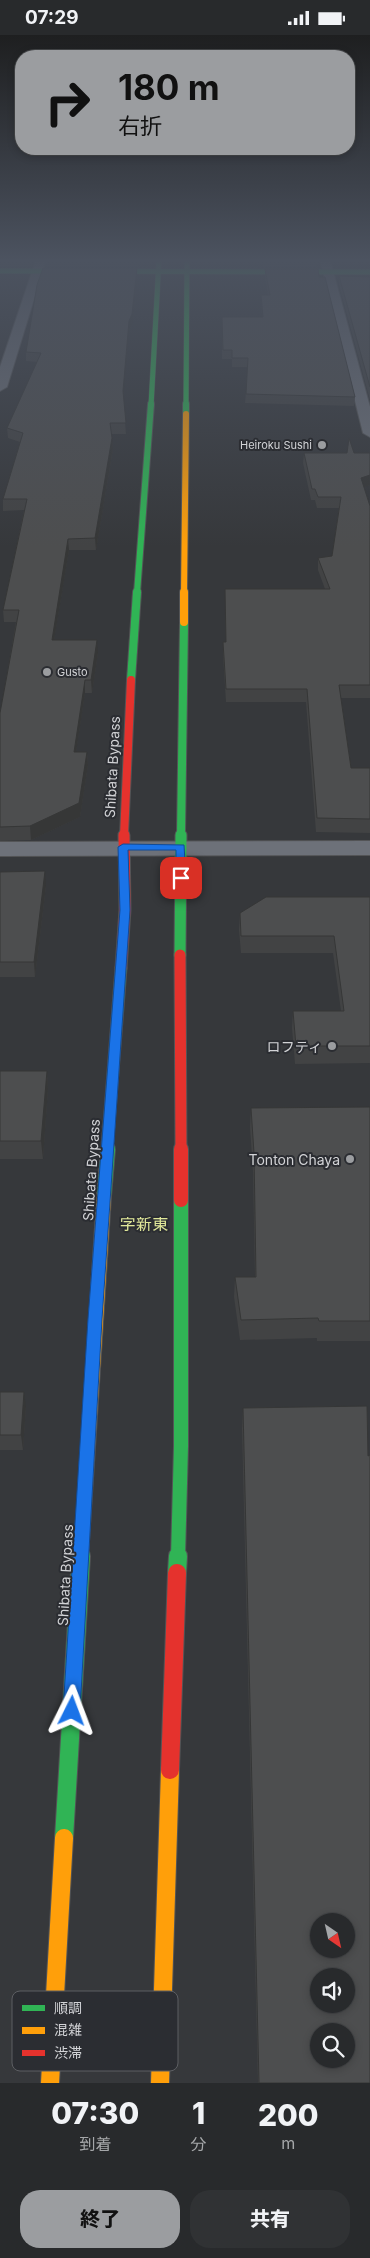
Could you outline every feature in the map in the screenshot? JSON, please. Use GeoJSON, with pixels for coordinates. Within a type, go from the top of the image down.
{"type":"FeatureCollection","features":[{"type":"Feature","properties":{"kind":"main road","name":"Shibata Bypass"},"geometry":{"type":"LineString","coordinates":[[55,1991],[95,1319],[125,910],[123,847],[132,671],[155,356]]}},
{"type":"Feature","properties":{"kind":"main road"},"geometry":{"type":"LineString","coordinates":[[163,1991],[181,1446],[180,847],[187,356]]}},
{"type":"Feature","properties":{"kind":"street"},"geometry":{"type":"LineString","coordinates":[[0,387],[10,356]]}},
{"type":"Feature","properties":{"kind":"street"},"geometry":{"type":"LineString","coordinates":[[350,356],[370,433]]}},
{"type":"Feature","properties":{"kind":"street"},"geometry":{"type":"LineString","coordinates":[[0,849],[123,847],[370,848]]}},
{"type":"Feature","properties":{"kind":"building"},"geometry":{"type":"Polygon","coordinates":[[[40,356],[126,356],[123,391],[126,423],[110,423],[112,438],[95,538],[68,539],[52,640],[97,640],[91,680],[85,680],[74,752],[87,752],[79,803],[30,826],[0,827],[0,713],[19,610],[3,610],[27,499],[3,499],[23,433],[7,428],[40,356]]]}},
{"type":"Feature","properties":{"kind":"building"},"geometry":{"type":"Polygon","coordinates":[[[232,356],[345,356],[355,397],[246,394],[248,358],[232,358],[232,356]]]}},
{"type":"Feature","properties":{"kind":"building"},"geometry":{"type":"Polygon","coordinates":[[[361,356],[370,356],[370,387],[361,356]]]}},
{"type":"Feature","properties":{"kind":"building"},"geometry":{"type":"Polygon","coordinates":[[[349,438],[354,453],[370,453],[370,475],[361,478],[370,506],[370,685],[339,685],[351,768],[370,768],[370,819],[317,818],[307,689],[226,689],[223,642],[226,642],[225,589],[330,589],[318,558],[332,556],[341,497],[318,497],[315,489],[312,489],[304,453],[347,453],[349,438]]]}},
{"type":"Feature","properties":{"kind":"building"},"geometry":{"type":"Polygon","coordinates":[[[45,871],[34,962],[0,962],[0,872],[45,871]]]}},
{"type":"Feature","properties":{"kind":"building"},"geometry":{"type":"Polygon","coordinates":[[[266,897],[370,897],[370,1046],[296,1046],[293,1011],[344,1011],[334,936],[241,936],[240,913],[266,897]]]}},
{"type":"Feature","properties":{"kind":"building"},"geometry":{"type":"Polygon","coordinates":[[[0,1071],[47,1071],[41,1141],[0,1141],[0,1071]]]}},
{"type":"Feature","properties":{"kind":"building"},"geometry":{"type":"Polygon","coordinates":[[[370,1107],[370,1321],[319,1321],[318,1318],[241,1320],[235,1277],[256,1277],[254,1153],[251,1108],[370,1107]]]}},
{"type":"Feature","properties":{"kind":"building"},"geometry":{"type":"Polygon","coordinates":[[[0,1392],[24,1392],[21,1435],[0,1435],[0,1392]]]}},
{"type":"Feature","properties":{"kind":"building"},"geometry":{"type":"Polygon","coordinates":[[[367,1406],[368,1456],[370,1455],[370,2083],[259,2083],[243,1408],[367,1406]]]}},
{"type":"Feature","properties":{"kind":"traffic: fast"},"geometry":{"type":"LineString","coordinates":[[131,680],[155,356]]}},
{"type":"Feature","properties":{"kind":"traffic: fast"},"geometry":{"type":"LineString","coordinates":[[186,356],[186,414]]}},
{"type":"Feature","properties":{"kind":"traffic: fast"},"geometry":{"type":"LineString","coordinates":[[180,955],[184,622]]}},
{"type":"Feature","properties":{"kind":"traffic: fast"},"geometry":{"type":"LineString","coordinates":[[104,1196],[121,968]]}},
{"type":"Feature","properties":{"kind":"traffic: fast"},"geometry":{"type":"LineString","coordinates":[[177,1573],[181,1446],[181,1200]]}},
{"type":"Feature","properties":{"kind":"traffic: fast"},"geometry":{"type":"LineString","coordinates":[[64,1838],[85,1494]]}},
{"type":"Feature","properties":{"kind":"traffic: slow"},"geometry":{"type":"LineString","coordinates":[[184,622],[186,414]]}},
{"type":"Feature","properties":{"kind":"traffic: slow"},"geometry":{"type":"LineString","coordinates":[[85,1494],[104,1196]]}},
{"type":"Feature","properties":{"kind":"traffic: slow"},"geometry":{"type":"LineString","coordinates":[[163,1991],[170,1770]]}},
{"type":"Feature","properties":{"kind":"traffic: slow"},"geometry":{"type":"LineString","coordinates":[[55,1991],[64,1838]]}},
{"type":"Feature","properties":{"kind":"traffic: slow"},"geometry":{"type":"LineString","coordinates":[[50,2083],[51,2071]]}},
{"type":"Feature","properties":{"kind":"traffic: slow"},"geometry":{"type":"LineString","coordinates":[[160,2071],[160,2083]]}},
{"type":"Feature","properties":{"kind":"traffic: jam"},"geometry":{"type":"LineString","coordinates":[[121,968],[125,910],[123,847],[131,680]]}},
{"type":"Feature","properties":{"kind":"traffic: jam"},"geometry":{"type":"LineString","coordinates":[[180,955],[181,1200]]}},
{"type":"Feature","properties":{"kind":"traffic: jam"},"geometry":{"type":"LineString","coordinates":[[170,1770],[177,1573]]}},
{"type":"Feature","properties":{"kind":"place","name":"Heiroku Sushi"},"geometry":{"type":"Point","coordinates":[322,445]}},
{"type":"Feature","properties":{"kind":"place","name":"Gusto"},"geometry":{"type":"Point","coordinates":[47,672]}},
{"type":"Feature","properties":{"kind":"place","name":"ロフティ"},"geometry":{"type":"Point","coordinates":[332,1046]}},
{"type":"Feature","properties":{"kind":"place","name":"Tonton Chaya"},"geometry":{"type":"Point","coordinates":[350,1159]}},
{"type":"Feature","properties":{"kind":"district","name":"字新東"},"geometry":{"type":"Point","coordinates":[144,1224]}},
{"type":"Feature","properties":{"kind":"route"},"geometry":{"type":"LineString","coordinates":[[72,1711],[95,1319],[125,910],[123,847],[180,847],[181,878]]}}]}
